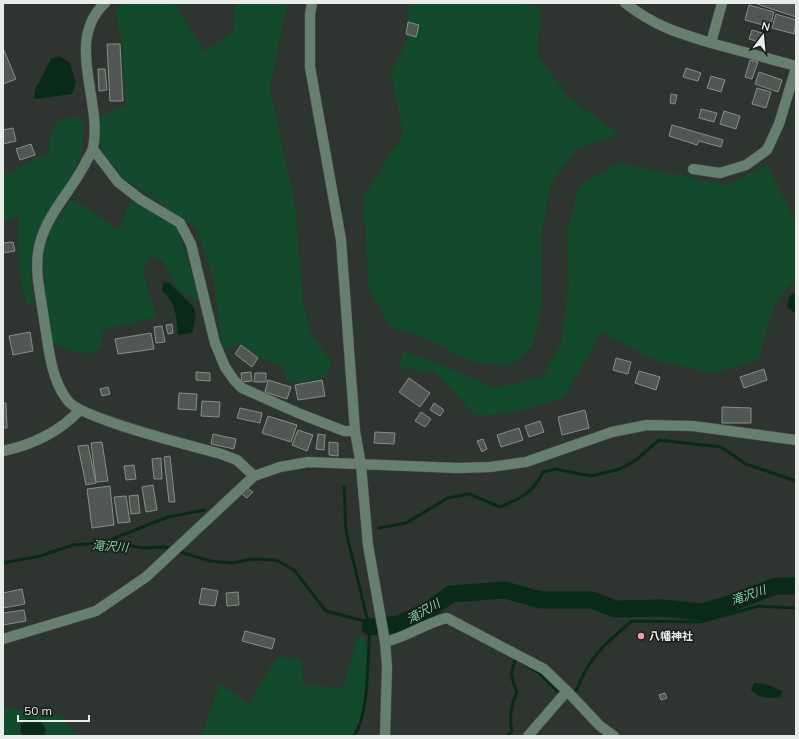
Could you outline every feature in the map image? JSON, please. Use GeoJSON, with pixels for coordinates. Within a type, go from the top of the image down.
{"type":"FeatureCollection","features":[{"type":"Feature","properties":{"kind":"street"},"geometry":{"type":"LineString","coordinates":[[105,3],[100,8],[91,24],[85,45],[85,59],[93,106],[93,149],[80,174],[49,220],[40,243],[37,267],[54,375],[68,402],[80,410],[114,423],[237,460],[254,476]]}},
{"type":"Feature","properties":{"kind":"street"},"geometry":{"type":"LineString","coordinates":[[312,3],[310,15],[310,67],[342,240],[355,431],[361,465],[368,545],[385,642],[387,666],[385,736]]}},
{"type":"Feature","properties":{"kind":"street"},"geometry":{"type":"LineString","coordinates":[[625,3],[642,16],[670,31],[796,67],[779,124],[767,150],[746,165],[720,173],[692,169]]}},
{"type":"Feature","properties":{"kind":"street"},"geometry":{"type":"LineString","coordinates":[[711,43],[722,3]]}},
{"type":"Feature","properties":{"kind":"street"},"geometry":{"type":"LineString","coordinates":[[93,149],[118,182],[140,199],[180,223],[191,244],[215,343],[225,367],[234,380],[242,388],[298,413],[344,431],[355,431]]}},
{"type":"Feature","properties":{"kind":"street"},"geometry":{"type":"LineString","coordinates":[[3,451],[38,440],[72,419],[80,410]]}},
{"type":"Feature","properties":{"kind":"street"},"geometry":{"type":"LineString","coordinates":[[3,639],[96,611],[146,577],[254,476],[280,467],[308,462],[457,468],[505,465],[526,462],[612,432],[647,425],[693,426],[796,440]]}},
{"type":"Feature","properties":{"kind":"street"},"geometry":{"type":"LineString","coordinates":[[385,642],[398,639],[431,622],[447,618],[544,669],[600,726],[614,736]]}},
{"type":"Feature","properties":{"kind":"street"},"geometry":{"type":"LineString","coordinates":[[528,736],[567,691]]}},
{"type":"Feature","properties":{"kind":"shaded area"},"geometry":{"type":"Polygon","coordinates":[[[123,3],[174,3],[205,52],[234,30],[235,3],[287,3],[270,89],[295,203],[303,302],[312,336],[332,362],[325,377],[290,383],[279,365],[260,358],[238,343],[229,350],[222,345],[214,282],[197,229],[124,179],[101,149],[97,130],[99,117],[126,104],[122,44],[115,10],[123,3]]]}},
{"type":"Feature","properties":{"kind":"shaded area"},"geometry":{"type":"Polygon","coordinates":[[[408,3],[522,3],[541,8],[537,54],[568,97],[619,134],[576,149],[551,183],[541,237],[542,304],[532,346],[510,366],[470,361],[426,338],[392,328],[369,291],[363,197],[403,135],[391,73],[407,40],[408,3]]]}},
{"type":"Feature","properties":{"kind":"shaded area"},"geometry":{"type":"Polygon","coordinates":[[[59,56],[70,63],[76,83],[72,94],[34,99],[35,90],[51,59],[59,56]]]}},
{"type":"Feature","properties":{"kind":"shaded area"},"geometry":{"type":"Polygon","coordinates":[[[79,117],[85,124],[83,142],[77,165],[44,221],[35,242],[31,266],[34,305],[27,304],[20,271],[19,215],[3,222],[3,174],[8,173],[49,152],[50,136],[57,120],[79,117]]]}},
{"type":"Feature","properties":{"kind":"shaded area"},"geometry":{"type":"Polygon","coordinates":[[[618,163],[727,185],[767,165],[796,223],[796,278],[775,303],[758,360],[712,373],[656,361],[602,332],[563,398],[520,411],[476,416],[435,373],[399,367],[403,351],[432,361],[494,387],[542,378],[561,344],[569,284],[567,234],[579,186],[618,163]]]}},
{"type":"Feature","properties":{"kind":"shaded area"},"geometry":{"type":"Polygon","coordinates":[[[73,199],[119,230],[131,200],[167,219],[178,229],[191,270],[198,300],[179,291],[162,260],[150,256],[143,270],[156,317],[103,330],[101,346],[90,354],[69,350],[51,342],[45,293],[43,246],[56,220],[73,199]]]}},
{"type":"Feature","properties":{"kind":"shaded area"},"geometry":{"type":"Polygon","coordinates":[[[168,282],[193,306],[196,315],[192,333],[178,335],[175,311],[171,301],[162,291],[163,283],[168,282]]]}},
{"type":"Feature","properties":{"kind":"shaded area"},"geometry":{"type":"Polygon","coordinates":[[[796,292],[796,313],[787,308],[789,296],[796,292]]]}},
{"type":"Feature","properties":{"kind":"shaded area"},"geometry":{"type":"Polygon","coordinates":[[[357,637],[365,638],[369,663],[361,722],[355,736],[203,736],[202,734],[220,683],[249,704],[277,657],[300,659],[304,684],[343,689],[357,637]]]}},
{"type":"Feature","properties":{"kind":"shaded area"},"geometry":{"type":"Polygon","coordinates":[[[754,683],[766,684],[782,691],[781,697],[768,698],[757,695],[751,690],[754,683]]]}},
{"type":"Feature","properties":{"kind":"shaded area"},"geometry":{"type":"Polygon","coordinates":[[[13,708],[63,717],[76,736],[3,736],[3,709],[13,708]]]}},
{"type":"Feature","properties":{"kind":"shaded area"},"geometry":{"type":"Polygon","coordinates":[[[27,719],[40,722],[46,729],[45,736],[24,736],[20,732],[21,725],[27,719]]]}},
{"type":"Feature","properties":{"kind":"building"},"geometry":{"type":"Polygon","coordinates":[[[754,3],[796,3],[796,17],[754,3]]]}},
{"type":"Feature","properties":{"kind":"building"},"geometry":{"type":"Polygon","coordinates":[[[749,5],[774,12],[770,27],[745,20],[749,5]]]}},
{"type":"Feature","properties":{"kind":"building"},"geometry":{"type":"Polygon","coordinates":[[[776,14],[796,20],[794,34],[772,28],[776,14]]]}},
{"type":"Feature","properties":{"kind":"building"},"geometry":{"type":"Polygon","coordinates":[[[408,22],[419,25],[416,37],[406,34],[408,22]]]}},
{"type":"Feature","properties":{"kind":"building"},"geometry":{"type":"Polygon","coordinates":[[[752,30],[762,33],[759,42],[749,39],[752,30]]]}},
{"type":"Feature","properties":{"kind":"building"},"geometry":{"type":"Polygon","coordinates":[[[107,44],[120,44],[123,101],[110,101],[107,44]]]}},
{"type":"Feature","properties":{"kind":"building"},"geometry":{"type":"Polygon","coordinates":[[[3,48],[16,79],[3,84],[3,48]]]}},
{"type":"Feature","properties":{"kind":"building"},"geometry":{"type":"Polygon","coordinates":[[[750,60],[758,62],[752,79],[745,77],[750,60]]]}},
{"type":"Feature","properties":{"kind":"building"},"geometry":{"type":"Polygon","coordinates":[[[686,68],[701,73],[698,81],[683,77],[686,68]]]}},
{"type":"Feature","properties":{"kind":"building"},"geometry":{"type":"Polygon","coordinates":[[[98,69],[105,69],[107,90],[99,91],[98,69]]]}},
{"type":"Feature","properties":{"kind":"building"},"geometry":{"type":"Polygon","coordinates":[[[759,72],[782,80],[778,92],[755,84],[759,72]]]}},
{"type":"Feature","properties":{"kind":"building"},"geometry":{"type":"Polygon","coordinates":[[[711,76],[725,80],[721,92],[707,88],[711,76]]]}},
{"type":"Feature","properties":{"kind":"building"},"geometry":{"type":"Polygon","coordinates":[[[757,88],[771,92],[766,108],[752,104],[757,88]]]}},
{"type":"Feature","properties":{"kind":"building"},"geometry":{"type":"Polygon","coordinates":[[[671,94],[677,95],[675,104],[670,103],[671,94]]]}},
{"type":"Feature","properties":{"kind":"building"},"geometry":{"type":"Polygon","coordinates":[[[701,109],[717,113],[714,122],[699,118],[701,109]]]}},
{"type":"Feature","properties":{"kind":"building"},"geometry":{"type":"Polygon","coordinates":[[[724,111],[740,116],[736,129],[720,124],[724,111]]]}},
{"type":"Feature","properties":{"kind":"building"},"geometry":{"type":"Polygon","coordinates":[[[672,125],[723,140],[721,147],[699,141],[697,145],[669,136],[672,125]]]}},
{"type":"Feature","properties":{"kind":"building"},"geometry":{"type":"Polygon","coordinates":[[[13,128],[16,141],[3,144],[3,130],[13,128]]]}},
{"type":"Feature","properties":{"kind":"building"},"geometry":{"type":"Polygon","coordinates":[[[31,144],[35,155],[20,160],[16,149],[31,144]]]}},
{"type":"Feature","properties":{"kind":"building"},"geometry":{"type":"Polygon","coordinates":[[[13,242],[15,251],[3,253],[3,243],[13,242]]]}},
{"type":"Feature","properties":{"kind":"building"},"geometry":{"type":"Polygon","coordinates":[[[172,324],[173,333],[168,334],[166,325],[172,324]]]}},
{"type":"Feature","properties":{"kind":"building"},"geometry":{"type":"Polygon","coordinates":[[[162,326],[165,342],[156,343],[154,327],[162,326]]]}},
{"type":"Feature","properties":{"kind":"building"},"geometry":{"type":"Polygon","coordinates":[[[30,332],[33,351],[13,355],[9,336],[30,332]]]}},
{"type":"Feature","properties":{"kind":"building"},"geometry":{"type":"Polygon","coordinates":[[[151,333],[154,349],[118,354],[115,339],[151,333]]]}},
{"type":"Feature","properties":{"kind":"building"},"geometry":{"type":"Polygon","coordinates":[[[241,345],[258,358],[252,367],[235,354],[241,345]]]}},
{"type":"Feature","properties":{"kind":"building"},"geometry":{"type":"Polygon","coordinates":[[[616,358],[631,362],[628,374],[613,370],[616,358]]]}},
{"type":"Feature","properties":{"kind":"building"},"geometry":{"type":"Polygon","coordinates":[[[764,369],[767,380],[744,388],[740,377],[764,369]]]}},
{"type":"Feature","properties":{"kind":"building"},"geometry":{"type":"Polygon","coordinates":[[[639,371],[660,377],[656,390],[635,383],[639,371]]]}},
{"type":"Feature","properties":{"kind":"building"},"geometry":{"type":"Polygon","coordinates":[[[196,372],[210,373],[210,381],[196,380],[196,372]]]}},
{"type":"Feature","properties":{"kind":"building"},"geometry":{"type":"Polygon","coordinates":[[[251,372],[252,381],[242,382],[241,373],[251,372]]]}},
{"type":"Feature","properties":{"kind":"building"},"geometry":{"type":"Polygon","coordinates":[[[255,373],[266,373],[266,382],[254,382],[255,373]]]}},
{"type":"Feature","properties":{"kind":"building"},"geometry":{"type":"Polygon","coordinates":[[[409,378],[430,393],[420,407],[399,392],[409,378]]]}},
{"type":"Feature","properties":{"kind":"building"},"geometry":{"type":"Polygon","coordinates":[[[268,380],[291,387],[287,399],[265,392],[268,380]]]}},
{"type":"Feature","properties":{"kind":"building"},"geometry":{"type":"Polygon","coordinates":[[[322,380],[325,396],[298,400],[295,385],[322,380]]]}},
{"type":"Feature","properties":{"kind":"building"},"geometry":{"type":"Polygon","coordinates":[[[108,387],[110,394],[102,396],[100,389],[108,387]]]}},
{"type":"Feature","properties":{"kind":"building"},"geometry":{"type":"Polygon","coordinates":[[[179,393],[197,394],[196,410],[178,409],[179,393]]]}},
{"type":"Feature","properties":{"kind":"building"},"geometry":{"type":"Polygon","coordinates":[[[202,401],[220,402],[219,417],[201,416],[202,401]]]}},
{"type":"Feature","properties":{"kind":"building"},"geometry":{"type":"Polygon","coordinates":[[[3,403],[6,403],[7,428],[3,428],[3,403]]]}},
{"type":"Feature","properties":{"kind":"building"},"geometry":{"type":"Polygon","coordinates":[[[434,403],[444,410],[440,416],[430,410],[434,403]]]}},
{"type":"Feature","properties":{"kind":"building"},"geometry":{"type":"Polygon","coordinates":[[[722,407],[751,408],[751,423],[722,423],[722,407]]]}},
{"type":"Feature","properties":{"kind":"building"},"geometry":{"type":"Polygon","coordinates":[[[240,408],[262,413],[260,423],[237,418],[240,408]]]}},
{"type":"Feature","properties":{"kind":"building"},"geometry":{"type":"Polygon","coordinates":[[[585,410],[589,428],[562,435],[558,417],[585,410]]]}},
{"type":"Feature","properties":{"kind":"building"},"geometry":{"type":"Polygon","coordinates":[[[421,412],[431,419],[425,427],[415,421],[421,412]]]}},
{"type":"Feature","properties":{"kind":"building"},"geometry":{"type":"Polygon","coordinates":[[[268,416],[297,425],[291,442],[262,433],[268,416]]]}},
{"type":"Feature","properties":{"kind":"building"},"geometry":{"type":"Polygon","coordinates":[[[540,421],[544,432],[529,437],[525,426],[540,421]]]}},
{"type":"Feature","properties":{"kind":"building"},"geometry":{"type":"Polygon","coordinates":[[[519,428],[523,440],[501,447],[497,435],[519,428]]]}},
{"type":"Feature","properties":{"kind":"building"},"geometry":{"type":"Polygon","coordinates":[[[298,430],[313,435],[307,451],[292,445],[298,430]]]}},
{"type":"Feature","properties":{"kind":"building"},"geometry":{"type":"Polygon","coordinates":[[[375,432],[395,433],[394,444],[374,443],[375,432]]]}},
{"type":"Feature","properties":{"kind":"building"},"geometry":{"type":"Polygon","coordinates":[[[213,434],[236,439],[234,449],[211,444],[213,434]]]}},
{"type":"Feature","properties":{"kind":"building"},"geometry":{"type":"Polygon","coordinates":[[[318,434],[325,435],[324,450],[316,449],[318,434]]]}},
{"type":"Feature","properties":{"kind":"building"},"geometry":{"type":"Polygon","coordinates":[[[483,439],[487,449],[482,452],[477,441],[483,439]]]}},
{"type":"Feature","properties":{"kind":"building"},"geometry":{"type":"Polygon","coordinates":[[[102,442],[108,481],[96,482],[91,443],[102,442]]]}},
{"type":"Feature","properties":{"kind":"building"},"geometry":{"type":"Polygon","coordinates":[[[329,442],[338,443],[338,456],[329,455],[329,442]]]}},
{"type":"Feature","properties":{"kind":"building"},"geometry":{"type":"Polygon","coordinates":[[[88,445],[96,483],[86,485],[78,446],[88,445]]]}},
{"type":"Feature","properties":{"kind":"building"},"geometry":{"type":"Polygon","coordinates":[[[170,456],[175,502],[169,502],[164,457],[170,456]]]}},
{"type":"Feature","properties":{"kind":"building"},"geometry":{"type":"Polygon","coordinates":[[[161,458],[162,479],[154,479],[152,459],[161,458]]]}},
{"type":"Feature","properties":{"kind":"building"},"geometry":{"type":"Polygon","coordinates":[[[134,465],[136,479],[126,480],[124,466],[134,465]]]}},
{"type":"Feature","properties":{"kind":"building"},"geometry":{"type":"Polygon","coordinates":[[[153,485],[157,510],[146,512],[142,487],[153,485]]]}},
{"type":"Feature","properties":{"kind":"building"},"geometry":{"type":"Polygon","coordinates":[[[110,486],[114,525],[92,528],[87,489],[110,486]]]}},
{"type":"Feature","properties":{"kind":"building"},"geometry":{"type":"Polygon","coordinates":[[[247,488],[253,492],[247,498],[242,494],[247,488]]]}},
{"type":"Feature","properties":{"kind":"building"},"geometry":{"type":"Polygon","coordinates":[[[138,495],[140,513],[131,514],[129,496],[138,495]]]}},
{"type":"Feature","properties":{"kind":"building"},"geometry":{"type":"Polygon","coordinates":[[[126,496],[130,522],[118,523],[114,497],[126,496]]]}},
{"type":"Feature","properties":{"kind":"building"},"geometry":{"type":"Polygon","coordinates":[[[202,588],[218,591],[215,606],[199,604],[202,588]]]}},
{"type":"Feature","properties":{"kind":"building"},"geometry":{"type":"Polygon","coordinates":[[[22,589],[25,604],[3,608],[3,593],[22,589]]]}},
{"type":"Feature","properties":{"kind":"building"},"geometry":{"type":"Polygon","coordinates":[[[238,592],[239,605],[227,606],[226,593],[238,592]]]}},
{"type":"Feature","properties":{"kind":"building"},"geometry":{"type":"Polygon","coordinates":[[[24,610],[26,621],[3,625],[3,613],[24,610]]]}},
{"type":"Feature","properties":{"kind":"building"},"geometry":{"type":"Polygon","coordinates":[[[245,631],[275,639],[272,649],[242,641],[245,631]]]}},
{"type":"Feature","properties":{"kind":"building"},"geometry":{"type":"Polygon","coordinates":[[[665,693],[667,698],[661,700],[659,695],[665,693]]]}},
{"type":"Feature","properties":{"kind":"waterway"},"geometry":{"type":"LineString","coordinates":[[379,528],[406,523],[448,498],[469,494],[500,507],[514,501],[531,490],[543,472],[555,469],[591,476],[620,469],[636,460],[659,440],[721,447],[746,464],[796,481]]}},
{"type":"Feature","properties":{"kind":"waterway"},"geometry":{"type":"LineString","coordinates":[[344,487],[346,531],[368,622]]}},
{"type":"Feature","properties":{"kind":"waterway"},"geometry":{"type":"LineString","coordinates":[[107,544],[112,539],[168,517],[205,510]]}},
{"type":"Feature","properties":{"kind":"waterway","name":"滝沢川"},"geometry":{"type":"LineString","coordinates":[[3,563],[40,556],[73,545],[98,543],[143,548],[164,547],[172,549]]}},
{"type":"Feature","properties":{"kind":"waterway","name":"滝沢川"},"geometry":{"type":"LineString","coordinates":[[177,551],[210,561],[233,563],[252,559],[276,560],[294,570],[326,611],[368,622],[370,627],[367,684],[363,713],[354,736]]}},
{"type":"Feature","properties":{"kind":"waterway","name":"滝沢川"},"geometry":{"type":"LineString","coordinates":[[370,627],[399,624],[427,611],[451,594],[505,590],[541,600],[592,600],[615,609],[663,608],[701,612],[723,606],[776,586],[796,586]]}},
{"type":"Feature","properties":{"kind":"waterway"},"geometry":{"type":"LineString","coordinates":[[572,693],[577,690],[581,679],[592,660],[614,636],[632,621],[700,622],[759,606],[796,608]]}},
{"type":"Feature","properties":{"kind":"waterway"},"geometry":{"type":"LineString","coordinates":[[508,736],[512,731],[511,712],[517,693],[511,675],[515,659],[518,660]]}},
{"type":"Feature","properties":{"kind":"waterway"},"geometry":{"type":"LineString","coordinates":[[526,665],[539,673],[561,695]]}},
{"type":"Feature","properties":{"kind":"place","name":"八幡神社"},"geometry":{"type":"Point","coordinates":[641,636]}}]}
